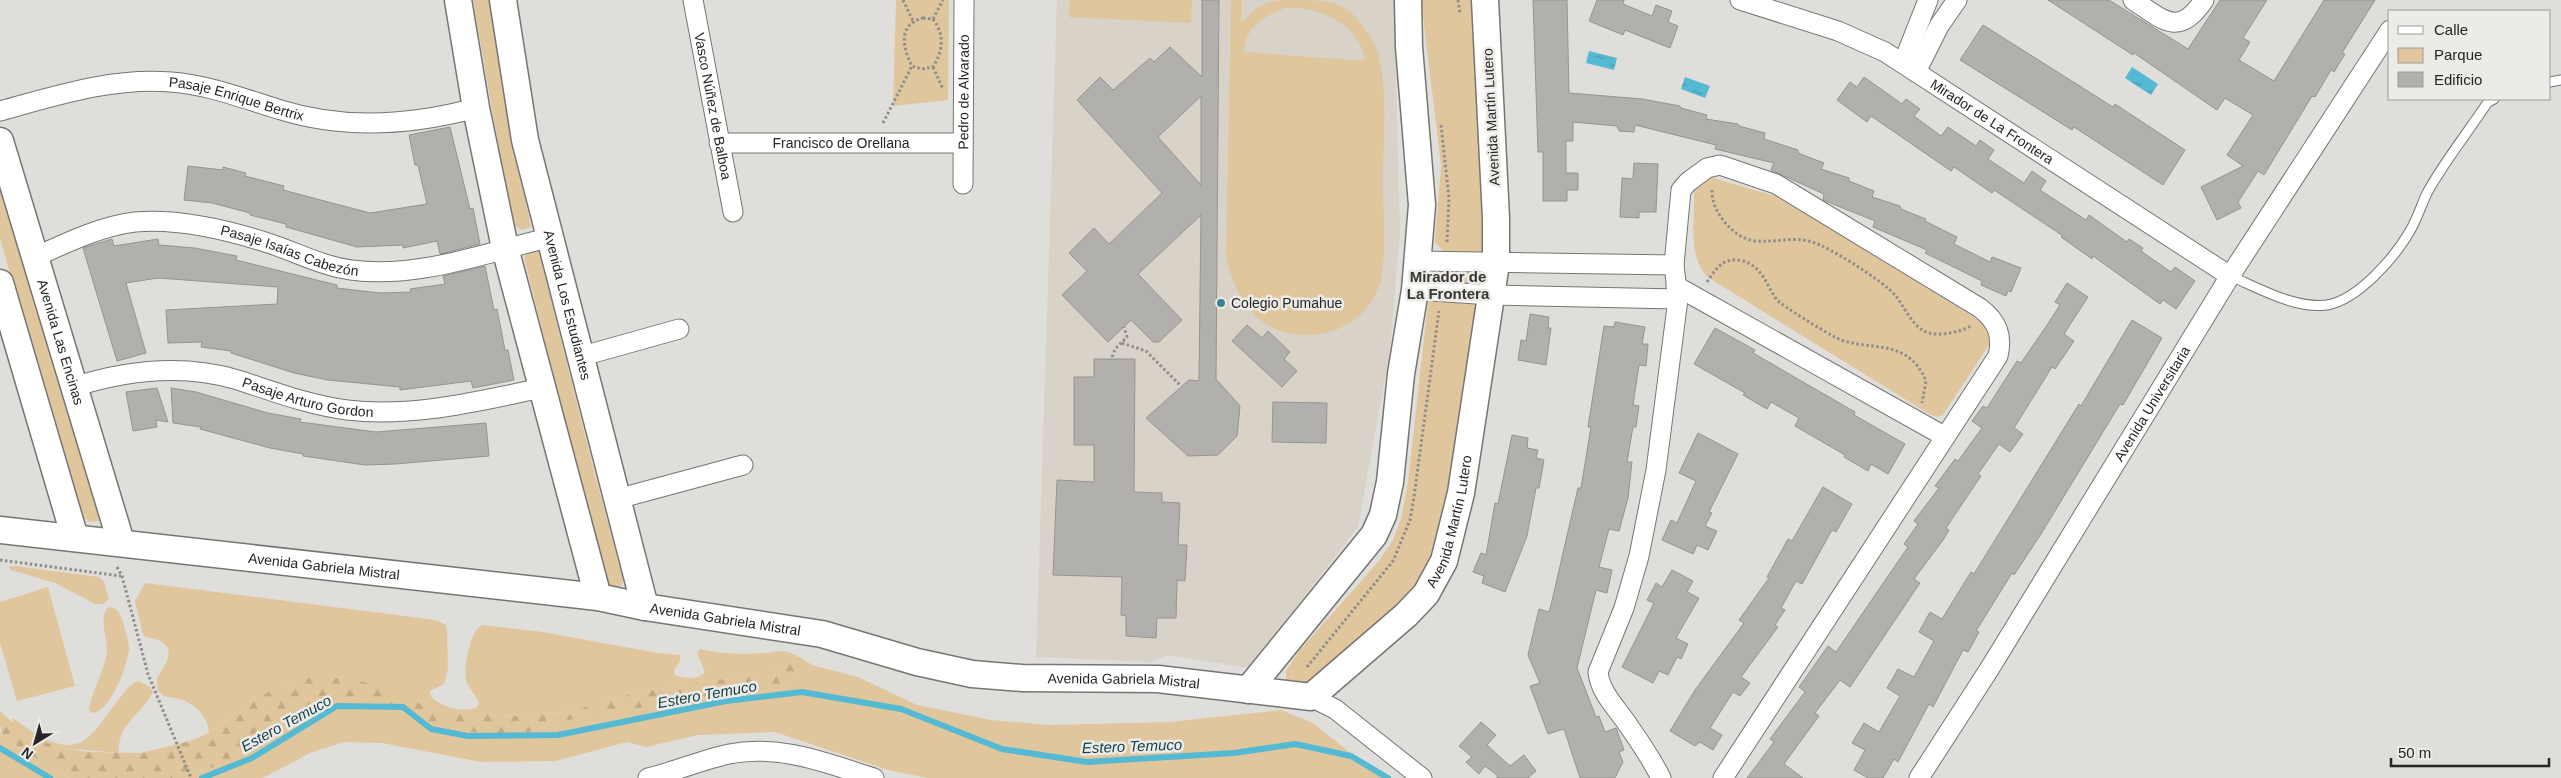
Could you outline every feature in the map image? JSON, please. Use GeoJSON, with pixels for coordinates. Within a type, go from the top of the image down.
{"type":"FeatureCollection","features":[{"type":"Feature","properties":{"kind":"street"},"geometry":{"type":"LineString","coordinates":[[458,0],[476,108],[505,248],[598,597]]}},
{"type":"Feature","properties":{"kind":"street","name":"Avenida Los Estudiantes"},"geometry":{"type":"LineString","coordinates":[[503,0],[525,140],[548,238],[645,607]]}},
{"type":"Feature","properties":{"kind":"street","name":"Vasco Núñez de Balboa"},"geometry":{"type":"LineString","coordinates":[[693,0],[733,212]]}},
{"type":"Feature","properties":{"kind":"street","name":"Pedro de Alvarado"},"geometry":{"type":"LineString","coordinates":[[963,184],[964,0]]}},
{"type":"Feature","properties":{"kind":"street"},"geometry":{"type":"LineString","coordinates":[[1248,690],[1374,535],[1383,515],[1390,482],[1401,374],[1415,290],[1422,205],[1409,46],[1408,0]]}},
{"type":"Feature","properties":{"kind":"street","name":"Avenida Martín Lutero"},"geometry":{"type":"LineString","coordinates":[[1311,697],[1406,615],[1426,594],[1444,561],[1461,493],[1496,263],[1496,218],[1485,0]]}},
{"type":"Feature","properties":{"kind":"street","name":"Mirador de La Frontera"},"geometry":{"type":"LineString","coordinates":[[1740,0],[1838,31],[1885,52],[2230,276]]}},
{"type":"Feature","properties":{"kind":"street"},"geometry":{"type":"LineString","coordinates":[[1910,67],[1928,0]]}},
{"type":"Feature","properties":{"kind":"street"},"geometry":{"type":"LineString","coordinates":[[1910,67],[1957,0]]}},
{"type":"Feature","properties":{"kind":"street"},"geometry":{"type":"LineString","coordinates":[[2133,0],[2164,21],[2178,24],[2192,18],[2204,0]]}},
{"type":"Feature","properties":{"kind":"street","name":"Avenida Universitaria"},"geometry":{"type":"LineString","coordinates":[[1919,778],[1990,668],[2230,276],[2388,33]]}},
{"type":"Feature","properties":{"kind":"street","name":"Pasaje Enrique Bertrix"},"geometry":{"type":"LineString","coordinates":[[0,111],[88,88],[141,81],[196,84],[225,91],[282,110],[340,122],[395,123],[422,120],[476,108]]}},
{"type":"Feature","properties":{"kind":"street","name":"Avenida Las Encinas"},"geometry":{"type":"LineString","coordinates":[[0,141],[74,387],[112,541]]}},
{"type":"Feature","properties":{"kind":"street","name":"Francisco de Orellana"},"geometry":{"type":"LineString","coordinates":[[720,143],[963,143]]}},
{"type":"Feature","properties":{"kind":"street"},"geometry":{"type":"LineString","coordinates":[[1660,778],[1629,726],[1604,692],[1599,682],[1598,672],[1624,608],[1639,556],[1656,470],[1683,294],[1674,265],[1682,190],[1696,174],[1720,166],[1776,184],[1985,311],[1996,324],[2000,334],[1998,356],[1944,436],[1723,778]]}},
{"type":"Feature","properties":{"kind":"street","name":"Pasaje Isaías Cabezón"},"geometry":{"type":"LineString","coordinates":[[35,257],[75,240],[119,225],[152,221],[204,225],[266,242],[307,258],[350,270],[413,270],[548,238]]}},
{"type":"Feature","properties":{"kind":"street"},"geometry":{"type":"LineString","coordinates":[[1417,261],[1674,265]]}},
{"type":"Feature","properties":{"kind":"street"},"geometry":{"type":"LineString","coordinates":[[0,283],[75,538]]}},
{"type":"Feature","properties":{"kind":"street"},"geometry":{"type":"LineString","coordinates":[[1415,290],[1492,295],[1683,294],[1944,436]]}},
{"type":"Feature","properties":{"kind":"street"},"geometry":{"type":"LineString","coordinates":[[580,357],[679,330]]}},
{"type":"Feature","properties":{"kind":"street","name":"Pasaje Arturo Gordon"},"geometry":{"type":"LineString","coordinates":[[74,387],[123,374],[148,371],[195,372],[238,380],[306,402],[373,412],[431,410],[542,388]]}},
{"type":"Feature","properties":{"kind":"street"},"geometry":{"type":"LineString","coordinates":[[617,499],[743,465]]}},
{"type":"Feature","properties":{"kind":"street","name":"Avenida Gabriela Mistral"},"geometry":{"type":"LineString","coordinates":[[0,530],[112,541],[598,597],[645,607],[822,634],[917,662],[972,674],[1022,678],[1158,679],[1311,697],[1335,708],[1422,778]]}},
{"type":"Feature","properties":{"kind":"street"},"geometry":{"type":"LineString","coordinates":[[648,778],[718,757],[750,751],[775,751],[828,771],[874,778]]}},
{"type":"Feature","properties":{"kind":"lane"},"geometry":{"type":"LineString","coordinates":[[2230,276],[2306,304],[2336,303],[2354,292],[2371,279],[2399,248],[2420,213],[2427,194],[2488,102],[2492,100]]}},
{"type":"Feature","properties":{"kind":"path"},"geometry":{"type":"LineString","coordinates":[[903,0],[913,21]]}},
{"type":"Feature","properties":{"kind":"path"},"geometry":{"type":"LineString","coordinates":[[933,19],[943,0]]}},
{"type":"Feature","properties":{"kind":"path"},"geometry":{"type":"LineString","coordinates":[[1458,0],[1461,17]]}},
{"type":"Feature","properties":{"kind":"path"},"geometry":{"type":"LineString","coordinates":[[912,66],[903,44],[904,32],[913,21],[933,19]]}},
{"type":"Feature","properties":{"kind":"path"},"geometry":{"type":"LineString","coordinates":[[912,66],[922,69],[932,67],[938,59],[942,46],[940,28],[933,19]]}},
{"type":"Feature","properties":{"kind":"path"},"geometry":{"type":"LineString","coordinates":[[871,143],[912,66]]}},
{"type":"Feature","properties":{"kind":"path"},"geometry":{"type":"LineString","coordinates":[[1720,166],[1712,188],[1717,212],[1729,226],[1746,238],[1755,241],[1794,239],[1821,246],[1889,289],[1917,325],[1924,331],[1942,334],[1969,327],[1985,311]]}},
{"type":"Feature","properties":{"kind":"path"},"geometry":{"type":"LineString","coordinates":[[1683,294],[1719,264],[1733,260],[1751,265],[1761,272],[1778,302],[1831,335],[1846,342],[1893,350],[1903,354],[1915,363],[1926,381],[1926,388],[1916,420]]}},
{"type":"Feature","properties":{"kind":"path"},"geometry":{"type":"LineString","coordinates":[[1112,357],[1115,349],[1127,336],[1124,327]]}},
{"type":"Feature","properties":{"kind":"path"},"geometry":{"type":"LineString","coordinates":[[1122,343],[1146,351],[1180,385]]}},
{"type":"Feature","properties":{"kind":"path"},"geometry":{"type":"LineString","coordinates":[[112,541],[148,674],[191,778]]}},
{"type":"Feature","properties":{"kind":"path"},"geometry":{"type":"LineString","coordinates":[[0,560],[122,576]]}},
{"type":"Feature","properties":{"kind":"shaded area","name":"Colegio Pumahue"},"geometry":{"type":"Polygon","coordinates":[[[1057,0],[1394,0],[1400,232],[1390,350],[1358,527],[1249,668],[1168,655],[1151,662],[1036,657],[1057,0]]]}},
{"type":"Feature","properties":{"kind":"green space"},"geometry":{"type":"Polygon","coordinates":[[[473,0],[490,0],[509,122],[531,227],[522,230],[515,226],[504,178],[473,0]]]}},
{"type":"Feature","properties":{"kind":"green space"},"geometry":{"type":"Polygon","coordinates":[[[896,0],[949,0],[948,100],[893,106],[896,0]]]}},
{"type":"Feature","properties":{"kind":"green space"},"geometry":{"type":"Polygon","coordinates":[[[1070,0],[1192,0],[1191,23],[1069,17],[1070,0]]]}},
{"type":"Feature","properties":{"kind":"green space"},"geometry":{"type":"Polygon","coordinates":[[[1231,0],[1242,0],[1241,23],[1255,10],[1273,1],[1313,0],[1334,3],[1350,11],[1364,27],[1377,50],[1381,65],[1384,101],[1384,248],[1382,274],[1378,290],[1371,303],[1348,324],[1319,334],[1288,333],[1275,329],[1254,314],[1233,281],[1226,256],[1231,0]],[[1284,8],[1256,24],[1245,43],[1244,52],[1365,61],[1355,36],[1346,27],[1323,14],[1297,8],[1284,8]]]}},
{"type":"Feature","properties":{"kind":"green space"},"geometry":{"type":"Polygon","coordinates":[[[1421,0],[1475,0],[1477,109],[1482,144],[1484,254],[1444,252],[1435,242],[1441,165],[1421,0]]]}},
{"type":"Feature","properties":{"kind":"green space"},"geometry":{"type":"Polygon","coordinates":[[[1710,177],[1775,196],[1986,325],[1990,333],[1989,345],[1943,415],[1937,417],[1929,414],[1709,278],[1702,270],[1698,260],[1695,250],[1693,226],[1696,185],[1710,177]]]}},
{"type":"Feature","properties":{"kind":"green space"},"geometry":{"type":"Polygon","coordinates":[[[0,180],[103,513],[99,521],[90,522],[82,517],[0,239],[0,180]]]}},
{"type":"Feature","properties":{"kind":"green space"},"geometry":{"type":"Polygon","coordinates":[[[529,248],[538,249],[623,578],[622,586],[612,588],[606,584],[524,258],[529,248]]]}},
{"type":"Feature","properties":{"kind":"green space"},"geometry":{"type":"Polygon","coordinates":[[[1439,269],[1480,270],[1483,288],[1437,284],[1439,269]]]}},
{"type":"Feature","properties":{"kind":"green space"},"geometry":{"type":"Polygon","coordinates":[[[1432,298],[1470,298],[1477,306],[1470,362],[1459,416],[1455,459],[1435,555],[1404,604],[1305,689],[1286,683],[1286,671],[1299,651],[1379,561],[1393,540],[1401,519],[1408,482],[1428,303],[1432,298]]]}},
{"type":"Feature","properties":{"kind":"green space"},"geometry":{"type":"Polygon","coordinates":[[[15,566],[99,577],[104,582],[109,599],[103,604],[95,604],[55,583],[11,570],[9,567],[15,566]]]}},
{"type":"Feature","properties":{"kind":"green space"},"geometry":{"type":"Polygon","coordinates":[[[145,583],[436,620],[446,625],[448,669],[444,684],[430,691],[431,697],[441,704],[464,710],[476,708],[479,704],[467,683],[466,660],[474,634],[483,625],[543,632],[658,653],[680,655],[680,661],[674,670],[675,675],[687,678],[695,678],[705,672],[697,653],[700,649],[740,654],[783,651],[795,656],[782,665],[757,674],[639,692],[572,711],[520,716],[450,712],[429,707],[365,682],[308,678],[282,685],[251,701],[209,733],[207,722],[197,709],[183,700],[164,696],[159,690],[157,678],[167,662],[169,651],[162,642],[143,635],[135,601],[145,583]]]}},
{"type":"Feature","properties":{"kind":"green space"},"geometry":{"type":"Polygon","coordinates":[[[48,587],[75,686],[17,701],[0,643],[0,602],[48,587]]]}},
{"type":"Feature","properties":{"kind":"green space"},"geometry":{"type":"Polygon","coordinates":[[[112,607],[118,612],[123,622],[128,642],[128,656],[122,676],[111,697],[99,711],[92,713],[89,710],[104,666],[107,650],[104,617],[107,608],[112,607]]]}},
{"type":"Feature","properties":{"kind":"green space"},"geometry":{"type":"Polygon","coordinates":[[[794,654],[812,665],[784,689],[754,691],[675,702],[557,722],[530,732],[497,735],[469,732],[435,725],[372,700],[344,697],[306,712],[229,761],[185,778],[69,778],[3,738],[0,724],[14,724],[34,739],[64,748],[90,752],[141,753],[190,741],[209,733],[251,701],[282,685],[308,678],[351,678],[381,687],[429,707],[450,712],[520,716],[572,711],[639,692],[757,674],[782,665],[794,654]]]}},
{"type":"Feature","properties":{"kind":"green space"},"geometry":{"type":"Polygon","coordinates":[[[812,665],[858,677],[917,705],[991,720],[1050,725],[1170,722],[1281,710],[1313,723],[1382,778],[927,778],[888,770],[775,732],[698,735],[646,747],[627,742],[556,761],[481,762],[382,743],[344,742],[310,753],[263,778],[185,778],[229,761],[306,712],[344,697],[372,700],[435,725],[497,735],[530,732],[557,722],[675,702],[754,691],[784,689],[812,665]]]}},
{"type":"Feature","properties":{"kind":"green space"},"geometry":{"type":"Polygon","coordinates":[[[138,681],[150,687],[153,692],[122,734],[119,743],[119,753],[64,748],[34,739],[14,724],[0,724],[0,711],[13,723],[13,718],[29,730],[48,740],[58,744],[77,744],[94,731],[126,690],[138,681]]]}},
{"type":"Feature","properties":{"kind":"green space"},"geometry":{"type":"Polygon","coordinates":[[[0,730],[3,738],[69,778],[0,778],[0,730]]]}},
{"type":"Feature","properties":{"kind":"water"},"geometry":{"type":"Polygon","coordinates":[[[1589,51],[1617,58],[1614,70],[1586,63],[1589,51]]]}},
{"type":"Feature","properties":{"kind":"water"},"geometry":{"type":"Polygon","coordinates":[[[2132,67],[2158,84],[2151,95],[2125,78],[2132,67]]]}},
{"type":"Feature","properties":{"kind":"water"},"geometry":{"type":"Polygon","coordinates":[[[1685,77],[1710,86],[1705,98],[1681,89],[1685,77]]]}},
{"type":"Feature","properties":{"kind":"building"},"geometry":{"type":"Polygon","coordinates":[[[1202,0],[1219,0],[1216,379],[1240,406],[1237,436],[1218,455],[1188,456],[1146,418],[1189,380],[1199,381],[1201,215],[1138,274],[1182,320],[1159,342],[1153,342],[1131,320],[1108,342],[1062,295],[1087,271],[1069,253],[1094,228],[1109,244],[1162,193],[1077,100],[1100,77],[1113,90],[1150,58],[1154,62],[1170,47],[1202,77],[1202,0]],[[1201,96],[1158,137],[1201,185],[1201,96]]]}},
{"type":"Feature","properties":{"kind":"building"},"geometry":{"type":"Polygon","coordinates":[[[1533,0],[1567,0],[1569,93],[1642,99],[1680,106],[1681,108],[1707,115],[1706,119],[1738,124],[1739,126],[1765,133],[1764,139],[1798,150],[1798,153],[1824,163],[1821,169],[1849,178],[1849,181],[1874,191],[1872,197],[1900,206],[1901,209],[1926,219],[1925,221],[1957,237],[1954,244],[1990,262],[1992,257],[2021,268],[2011,292],[2008,291],[2006,296],[1981,285],[1982,281],[1925,253],[1927,250],[1873,227],[1875,221],[1823,200],[1824,194],[1771,170],[1774,163],[1715,149],[1716,145],[1635,125],[1634,132],[1619,131],[1617,126],[1573,122],[1573,141],[1566,141],[1566,173],[1578,173],[1578,190],[1567,190],[1567,201],[1543,201],[1543,152],[1538,152],[1533,0]]]}},
{"type":"Feature","properties":{"kind":"building"},"geometry":{"type":"Polygon","coordinates":[[[1597,0],[1624,0],[1623,4],[1652,16],[1656,5],[1672,11],[1668,22],[1678,26],[1670,48],[1625,30],[1623,35],[1589,21],[1597,0]]]}},
{"type":"Feature","properties":{"kind":"building"},"geometry":{"type":"Polygon","coordinates":[[[2048,0],[2109,0],[2188,49],[2220,0],[2267,0],[2243,38],[2250,42],[2239,60],[2274,81],[2324,0],[2375,0],[2342,53],[2345,54],[2334,72],[2331,70],[2315,97],[2312,96],[2264,175],[2258,171],[2238,202],[2241,208],[2217,220],[2201,187],[2243,166],[2227,155],[2253,115],[2225,98],[2217,110],[2134,53],[2133,55],[2048,0]]]}},
{"type":"Feature","properties":{"kind":"building"},"geometry":{"type":"Polygon","coordinates":[[[1983,25],[2113,107],[2115,104],[2185,150],[2163,185],[2074,127],[2072,130],[1960,60],[1983,25]]]}},
{"type":"Feature","properties":{"kind":"building"},"geometry":{"type":"Polygon","coordinates":[[[1864,77],[1902,104],[1906,99],[1920,109],[1914,116],[1941,136],[1948,127],[1976,146],[1980,140],[1994,150],[1988,159],[2024,183],[2032,171],[2046,181],[2040,190],[2086,220],[2089,215],[2127,242],[2129,239],[2143,248],[2141,251],[2171,272],[2175,267],[2195,281],[2176,309],[2163,300],[2160,304],[2093,256],[2092,259],[2061,237],[2063,236],[1994,190],[1992,193],[1954,167],[1951,171],[1871,116],[1867,122],[1837,100],[1850,82],[1857,87],[1864,77]]]}},
{"type":"Feature","properties":{"kind":"building"},"geometry":{"type":"Polygon","coordinates":[[[450,127],[470,209],[473,208],[480,244],[440,254],[437,241],[403,248],[403,245],[357,247],[286,227],[286,224],[250,215],[250,213],[212,203],[184,200],[188,166],[223,170],[223,167],[246,173],[245,176],[284,186],[283,190],[370,213],[427,204],[418,165],[415,165],[409,135],[450,127]]]}},
{"type":"Feature","properties":{"kind":"building"},"geometry":{"type":"Polygon","coordinates":[[[1634,163],[1658,164],[1656,212],[1639,212],[1639,218],[1620,217],[1622,178],[1633,179],[1634,163]]]}},
{"type":"Feature","properties":{"kind":"building"},"geometry":{"type":"Polygon","coordinates":[[[112,239],[114,246],[158,239],[159,245],[195,248],[237,256],[236,260],[337,285],[337,288],[380,293],[411,292],[410,289],[445,284],[443,276],[485,266],[494,310],[497,309],[505,350],[508,350],[514,380],[473,388],[471,381],[400,390],[400,387],[328,380],[294,373],[231,353],[231,351],[201,347],[202,342],[168,343],[166,310],[277,304],[278,287],[158,278],[126,283],[146,353],[117,361],[83,248],[112,239]]]}},
{"type":"Feature","properties":{"kind":"building"},"geometry":{"type":"Polygon","coordinates":[[[2067,283],[2088,297],[2064,334],[2074,341],[2055,369],[2052,367],[2014,428],[2023,434],[2010,452],[1999,444],[1978,474],[1981,476],[1946,528],[1949,530],[1943,540],[1914,579],[1920,583],[1850,687],[1840,680],[1815,713],[1819,716],[1784,764],[1803,778],[1747,778],[1774,742],[1770,739],[1805,692],[1799,687],[1828,646],[1836,652],[1908,547],[1904,544],[1918,524],[1914,521],[1939,488],[1935,486],[1955,459],[1958,461],[1982,428],[1972,421],[1983,406],[1987,408],[2017,361],[2021,363],[2060,305],[2055,302],[2067,283]]]}},
{"type":"Feature","properties":{"kind":"building"},"geometry":{"type":"Polygon","coordinates":[[[1530,314],[1549,317],[1548,328],[1551,328],[1546,365],[1518,360],[1521,340],[1526,341],[1530,314]]]}},
{"type":"Feature","properties":{"kind":"building"},"geometry":{"type":"Polygon","coordinates":[[[2132,320],[2162,338],[2123,405],[2120,404],[2041,534],[2014,575],[2012,573],[1976,631],[1979,632],[1968,652],[1963,650],[1933,707],[1929,704],[1898,762],[1894,759],[1883,778],[1868,778],[1854,770],[1865,750],[1852,743],[1864,723],[1879,732],[1900,696],[1887,688],[1898,669],[1914,677],[1934,641],[1919,632],[1930,612],[1942,619],[1971,572],[1974,574],[2079,404],[2081,406],[2132,320]]]}},
{"type":"Feature","properties":{"kind":"building"},"geometry":{"type":"Polygon","coordinates":[[[1615,322],[1645,327],[1642,344],[1648,344],[1646,366],[1639,365],[1633,405],[1639,406],[1627,462],[1632,462],[1628,498],[1619,531],[1609,529],[1599,567],[1612,570],[1607,593],[1596,590],[1577,668],[1596,717],[1599,716],[1605,732],[1616,728],[1624,750],[1619,752],[1623,762],[1615,778],[1580,778],[1564,729],[1548,734],[1530,686],[1540,683],[1528,655],[1539,609],[1549,612],[1578,488],[1581,488],[1591,427],[1588,427],[1604,326],[1614,327],[1615,322]]]}},
{"type":"Feature","properties":{"kind":"building"},"geometry":{"type":"Polygon","coordinates":[[[1247,325],[1262,338],[1268,331],[1290,352],[1284,359],[1297,371],[1282,387],[1232,341],[1247,325]]]}},
{"type":"Feature","properties":{"kind":"building"},"geometry":{"type":"Polygon","coordinates":[[[1715,328],[1755,350],[1753,353],[1855,412],[1854,415],[1905,444],[1888,474],[1871,464],[1868,471],[1844,457],[1845,455],[1795,426],[1799,418],[1771,402],[1767,409],[1743,395],[1745,393],[1694,364],[1715,328]]]}},
{"type":"Feature","properties":{"kind":"building"},"geometry":{"type":"Polygon","coordinates":[[[1094,359],[1135,359],[1134,492],[1162,493],[1162,502],[1180,503],[1178,545],[1187,545],[1185,581],[1177,580],[1176,618],[1157,618],[1156,638],[1126,636],[1126,616],[1121,615],[1122,577],[1053,575],[1057,480],[1094,482],[1094,445],[1074,445],[1074,377],[1094,377],[1094,359]]]}},
{"type":"Feature","properties":{"kind":"building"},"geometry":{"type":"Polygon","coordinates":[[[157,388],[168,422],[156,420],[157,427],[133,431],[126,392],[157,388]]]}},
{"type":"Feature","properties":{"kind":"building"},"geometry":{"type":"Polygon","coordinates":[[[171,388],[196,392],[268,413],[301,419],[300,422],[376,432],[486,423],[489,456],[365,465],[303,456],[303,454],[270,448],[200,429],[201,427],[173,423],[171,388]]]}},
{"type":"Feature","properties":{"kind":"building"},"geometry":{"type":"Polygon","coordinates":[[[1273,402],[1327,403],[1326,443],[1272,442],[1273,402]]]}},
{"type":"Feature","properties":{"kind":"building"},"geometry":{"type":"Polygon","coordinates":[[[1698,433],[1738,454],[1709,512],[1712,513],[1705,526],[1717,531],[1708,550],[1697,545],[1693,554],[1662,540],[1671,520],[1677,523],[1696,481],[1679,473],[1698,433]]]}},
{"type":"Feature","properties":{"kind":"building"},"geometry":{"type":"Polygon","coordinates":[[[1512,435],[1528,438],[1527,448],[1538,450],[1536,458],[1544,460],[1539,488],[1536,488],[1527,536],[1505,592],[1482,583],[1484,576],[1473,572],[1481,553],[1486,555],[1495,503],[1498,504],[1512,435]]]}},
{"type":"Feature","properties":{"kind":"building"},"geometry":{"type":"Polygon","coordinates":[[[1823,487],[1852,504],[1836,532],[1832,530],[1802,584],[1796,581],[1781,608],[1785,610],[1775,625],[1778,627],[1741,677],[1750,683],[1740,696],[1733,692],[1710,728],[1722,735],[1713,750],[1700,742],[1695,746],[1670,731],[1695,690],[1744,623],[1739,620],[1769,578],[1767,577],[1788,539],[1792,541],[1823,487]]]}},
{"type":"Feature","properties":{"kind":"building"},"geometry":{"type":"Polygon","coordinates":[[[1672,570],[1693,581],[1687,592],[1699,598],[1676,638],[1688,644],[1681,659],[1677,657],[1668,675],[1659,671],[1653,683],[1622,667],[1654,603],[1647,600],[1656,583],[1662,587],[1672,570]]]}},
{"type":"Feature","properties":{"kind":"building"},"geometry":{"type":"Polygon","coordinates":[[[1481,722],[1496,735],[1487,745],[1510,766],[1524,755],[1536,771],[1528,778],[1496,778],[1498,776],[1485,766],[1479,774],[1466,762],[1472,757],[1459,746],[1481,722]]]}},
{"type":"Feature","properties":{"kind":"waterway","name":"Estero Temuco"},"geometry":{"type":"LineString","coordinates":[[202,778],[252,758],[337,706],[403,707],[431,729],[468,736],[558,735],[726,701],[802,692],[901,709],[1002,749],[1087,762],[1234,753],[1295,744],[1351,756],[1388,778]]}},
{"type":"Feature","properties":{"kind":"waterway","name":"Estero Temuco"},"geometry":{"type":"LineString","coordinates":[[0,748],[50,778]]}},
{"type":"Feature","properties":{"kind":"place","name":"Colegio Pumahue"},"geometry":{"type":"Point","coordinates":[1221,303]}},
{"type":"Feature","properties":{"kind":"district","name":"Mirador de La Frontera"},"geometry":{"type":"Point","coordinates":[1448,284]}}]}
